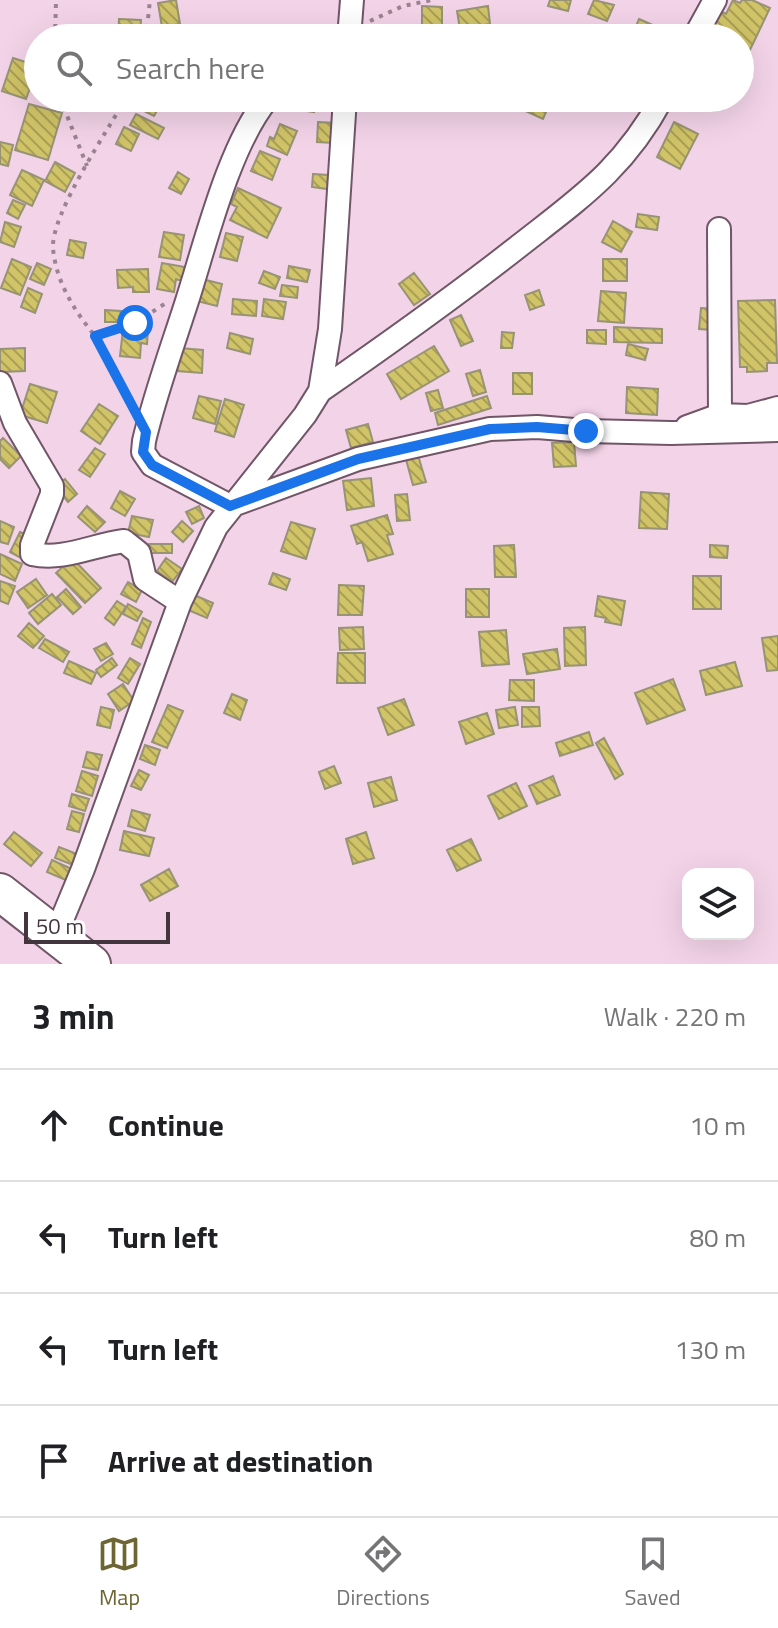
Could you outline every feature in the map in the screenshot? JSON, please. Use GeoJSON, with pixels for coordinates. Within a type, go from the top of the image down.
{"type":"FeatureCollection","features":[{"type":"Feature","properties":{"kind":"highway"},"geometry":{"type":"LineString","coordinates":[[0,892],[69,952]]}},
{"type":"Feature","properties":{"kind":"street"},"geometry":{"type":"LineString","coordinates":[[348,24],[352,0]]}},
{"type":"Feature","properties":{"kind":"street"},"geometry":{"type":"LineString","coordinates":[[702,24],[715,0]]}},
{"type":"Feature","properties":{"kind":"street"},"geometry":{"type":"LineString","coordinates":[[256,112],[229,173],[146,432],[143,452],[152,465],[230,506],[358,459],[490,429],[537,427],[671,433],[778,430]]}},
{"type":"Feature","properties":{"kind":"street"},"geometry":{"type":"LineString","coordinates":[[69,952],[83,869],[180,602],[216,527],[305,415],[320,391],[330,329],[344,112]]}},
{"type":"Feature","properties":{"kind":"street"},"geometry":{"type":"LineString","coordinates":[[320,391],[451,300],[592,189],[626,155],[654,112]]}},
{"type":"Feature","properties":{"kind":"street"},"geometry":{"type":"LineString","coordinates":[[719,229],[720,415]]}},
{"type":"Feature","properties":{"kind":"street"},"geometry":{"type":"LineString","coordinates":[[0,383],[15,423],[52,486],[52,494],[32,545],[32,554],[84,552],[124,541],[139,553],[145,579],[180,602]]}},
{"type":"Feature","properties":{"kind":"street"},"geometry":{"type":"LineString","coordinates":[[671,433],[720,415],[748,416],[778,408]]}},
{"type":"Feature","properties":{"kind":"path"},"geometry":{"type":"LineString","coordinates":[[55,24],[56,0]]}},
{"type":"Feature","properties":{"kind":"path"},"geometry":{"type":"LineString","coordinates":[[147,24],[150,0]]}},
{"type":"Feature","properties":{"kind":"path"},"geometry":{"type":"LineString","coordinates":[[369,24],[403,6],[432,0]]}},
{"type":"Feature","properties":{"kind":"path"},"geometry":{"type":"LineString","coordinates":[[66,112],[87,166]]}},
{"type":"Feature","properties":{"kind":"path"},"geometry":{"type":"LineString","coordinates":[[118,112],[60,218],[53,245],[58,274],[67,297],[95,336],[146,432]]}},
{"type":"Feature","properties":{"kind":"path"},"geometry":{"type":"LineString","coordinates":[[95,336],[135,323],[192,287]]}},
{"type":"Feature","properties":{"kind":"building"},"geometry":{"type":"Polygon","coordinates":[[[176,0],[180,24],[162,24],[158,3],[176,0]]]}},
{"type":"Feature","properties":{"kind":"building"},"geometry":{"type":"Polygon","coordinates":[[[550,0],[571,0],[568,11],[548,6],[550,0]]]}},
{"type":"Feature","properties":{"kind":"building"},"geometry":{"type":"Polygon","coordinates":[[[594,0],[614,5],[607,21],[588,14],[594,0]]]}},
{"type":"Feature","properties":{"kind":"building"},"geometry":{"type":"Polygon","coordinates":[[[733,0],[740,3],[742,0],[752,0],[770,8],[754,42],[754,24],[708,24],[716,9],[726,14],[733,0]]]}},
{"type":"Feature","properties":{"kind":"building"},"geometry":{"type":"Polygon","coordinates":[[[422,6],[442,7],[442,24],[422,24],[422,6]]]}},
{"type":"Feature","properties":{"kind":"building"},"geometry":{"type":"Polygon","coordinates":[[[488,6],[490,24],[459,24],[457,11],[488,6]]]}},
{"type":"Feature","properties":{"kind":"building"},"geometry":{"type":"Polygon","coordinates":[[[119,19],[141,20],[141,24],[119,24],[119,19]]]}},
{"type":"Feature","properties":{"kind":"building"},"geometry":{"type":"Polygon","coordinates":[[[13,58],[24,62],[24,98],[2,91],[13,58]]]}},
{"type":"Feature","properties":{"kind":"building"},"geometry":{"type":"Polygon","coordinates":[[[27,112],[62,113],[48,160],[15,150],[27,112]]]}},
{"type":"Feature","properties":{"kind":"building"},"geometry":{"type":"Polygon","coordinates":[[[528,112],[546,112],[543,119],[528,112]]]}},
{"type":"Feature","properties":{"kind":"building"},"geometry":{"type":"Polygon","coordinates":[[[136,114],[164,128],[158,139],[130,125],[136,114]]]}},
{"type":"Feature","properties":{"kind":"building"},"geometry":{"type":"Polygon","coordinates":[[[318,122],[336,123],[334,143],[317,142],[318,122]]]}},
{"type":"Feature","properties":{"kind":"building"},"geometry":{"type":"Polygon","coordinates":[[[674,122],[698,134],[680,169],[657,157],[674,122]]]}},
{"type":"Feature","properties":{"kind":"building"},"geometry":{"type":"Polygon","coordinates":[[[280,124],[297,131],[287,155],[267,146],[270,137],[274,139],[280,124]]]}},
{"type":"Feature","properties":{"kind":"building"},"geometry":{"type":"Polygon","coordinates":[[[124,127],[139,134],[131,151],[116,144],[124,127]]]}},
{"type":"Feature","properties":{"kind":"building"},"geometry":{"type":"Polygon","coordinates":[[[0,142],[13,145],[8,166],[0,164],[0,142]]]}},
{"type":"Feature","properties":{"kind":"building"},"geometry":{"type":"Polygon","coordinates":[[[260,151],[280,159],[272,180],[251,171],[260,151]]]}},
{"type":"Feature","properties":{"kind":"building"},"geometry":{"type":"Polygon","coordinates":[[[55,162],[75,173],[65,192],[45,181],[55,162]]]}},
{"type":"Feature","properties":{"kind":"building"},"geometry":{"type":"Polygon","coordinates":[[[22,170],[44,180],[32,206],[10,195],[22,170]]]}},
{"type":"Feature","properties":{"kind":"building"},"geometry":{"type":"Polygon","coordinates":[[[178,172],[189,179],[181,194],[169,188],[178,172]]]}},
{"type":"Feature","properties":{"kind":"building"},"geometry":{"type":"Polygon","coordinates":[[[313,174],[328,175],[327,189],[312,187],[313,174]]]}},
{"type":"Feature","properties":{"kind":"building"},"geometry":{"type":"Polygon","coordinates":[[[238,188],[281,208],[267,238],[230,220],[237,207],[231,204],[238,188]]]}},
{"type":"Feature","properties":{"kind":"building"},"geometry":{"type":"Polygon","coordinates":[[[13,200],[25,205],[18,219],[7,213],[13,200]]]}},
{"type":"Feature","properties":{"kind":"building"},"geometry":{"type":"Polygon","coordinates":[[[638,214],[659,217],[657,230],[636,227],[638,214]]]}},
{"type":"Feature","properties":{"kind":"building"},"geometry":{"type":"Polygon","coordinates":[[[613,221],[632,232],[621,252],[602,242],[613,221]]]}},
{"type":"Feature","properties":{"kind":"building"},"geometry":{"type":"Polygon","coordinates":[[[5,222],[21,227],[14,247],[0,242],[5,222]]]}},
{"type":"Feature","properties":{"kind":"building"},"geometry":{"type":"Polygon","coordinates":[[[164,232],[184,235],[180,260],[159,257],[164,232]]]}},
{"type":"Feature","properties":{"kind":"building"},"geometry":{"type":"Polygon","coordinates":[[[226,233],[243,237],[237,261],[220,257],[226,233]]]}},
{"type":"Feature","properties":{"kind":"building"},"geometry":{"type":"Polygon","coordinates":[[[70,240],[86,243],[83,258],[67,255],[70,240]]]}},
{"type":"Feature","properties":{"kind":"building"},"geometry":{"type":"Polygon","coordinates":[[[12,259],[31,267],[20,295],[1,288],[12,259]]]}},
{"type":"Feature","properties":{"kind":"building"},"geometry":{"type":"Polygon","coordinates":[[[603,259],[627,259],[627,281],[603,281],[603,259]]]}},
{"type":"Feature","properties":{"kind":"building"},"geometry":{"type":"Polygon","coordinates":[[[37,263],[51,269],[44,285],[30,279],[37,263]]]}},
{"type":"Feature","properties":{"kind":"building"},"geometry":{"type":"Polygon","coordinates":[[[162,263],[185,267],[182,281],[176,279],[174,292],[157,289],[162,263]]]}},
{"type":"Feature","properties":{"kind":"building"},"geometry":{"type":"Polygon","coordinates":[[[289,266],[310,270],[307,282],[287,278],[289,266]]]}},
{"type":"Feature","properties":{"kind":"building"},"geometry":{"type":"Polygon","coordinates":[[[148,269],[149,292],[133,292],[133,287],[118,288],[117,270],[148,269]]]}},
{"type":"Feature","properties":{"kind":"building"},"geometry":{"type":"Polygon","coordinates":[[[264,271],[280,277],[275,289],[259,283],[264,271]]]}},
{"type":"Feature","properties":{"kind":"building"},"geometry":{"type":"Polygon","coordinates":[[[414,273],[430,294],[414,305],[399,284],[414,273]]]}},
{"type":"Feature","properties":{"kind":"building"},"geometry":{"type":"Polygon","coordinates":[[[202,279],[222,284],[217,306],[197,301],[202,279]]]}},
{"type":"Feature","properties":{"kind":"building"},"geometry":{"type":"Polygon","coordinates":[[[282,285],[298,287],[297,298],[280,296],[282,285]]]}},
{"type":"Feature","properties":{"kind":"building"},"geometry":{"type":"Polygon","coordinates":[[[28,288],[42,294],[35,313],[21,307],[28,288]]]}},
{"type":"Feature","properties":{"kind":"building"},"geometry":{"type":"Polygon","coordinates":[[[539,290],[544,305],[530,310],[525,295],[539,290]]]}},
{"type":"Feature","properties":{"kind":"building"},"geometry":{"type":"Polygon","coordinates":[[[601,291],[626,293],[624,323],[598,321],[601,291]]]}},
{"type":"Feature","properties":{"kind":"building"},"geometry":{"type":"Polygon","coordinates":[[[233,299],[257,301],[256,316],[232,314],[233,299]]]}},
{"type":"Feature","properties":{"kind":"building"},"geometry":{"type":"Polygon","coordinates":[[[264,299],[286,302],[283,319],[262,316],[264,299]]]}},
{"type":"Feature","properties":{"kind":"building"},"geometry":{"type":"Polygon","coordinates":[[[775,300],[777,363],[767,363],[767,371],[747,372],[747,367],[740,367],[738,301],[775,300]]]}},
{"type":"Feature","properties":{"kind":"building"},"geometry":{"type":"Polygon","coordinates":[[[701,308],[713,309],[712,330],[699,329],[701,308]]]}},
{"type":"Feature","properties":{"kind":"building"},"geometry":{"type":"Polygon","coordinates":[[[105,310],[121,311],[121,322],[105,322],[105,310]]]}},
{"type":"Feature","properties":{"kind":"building"},"geometry":{"type":"Polygon","coordinates":[[[461,315],[473,341],[461,346],[450,320],[461,315]]]}},
{"type":"Feature","properties":{"kind":"building"},"geometry":{"type":"Polygon","coordinates":[[[614,327],[662,329],[662,343],[614,342],[614,327]]]}},
{"type":"Feature","properties":{"kind":"building"},"geometry":{"type":"Polygon","coordinates":[[[123,329],[148,331],[147,344],[141,343],[140,358],[120,356],[123,329]]]}},
{"type":"Feature","properties":{"kind":"building"},"geometry":{"type":"Polygon","coordinates":[[[587,330],[606,330],[606,344],[587,343],[587,330]]]}},
{"type":"Feature","properties":{"kind":"building"},"geometry":{"type":"Polygon","coordinates":[[[502,332],[514,333],[512,348],[501,348],[502,332]]]}},
{"type":"Feature","properties":{"kind":"building"},"geometry":{"type":"Polygon","coordinates":[[[230,333],[253,339],[250,354],[227,348],[230,333]]]}},
{"type":"Feature","properties":{"kind":"building"},"geometry":{"type":"Polygon","coordinates":[[[628,344],[648,349],[645,360],[626,355],[628,344]]]}},
{"type":"Feature","properties":{"kind":"building"},"geometry":{"type":"Polygon","coordinates":[[[434,346],[449,371],[401,399],[387,374],[434,346]]]}},
{"type":"Feature","properties":{"kind":"building"},"geometry":{"type":"Polygon","coordinates":[[[25,348],[25,371],[0,372],[0,349],[25,348]]]}},
{"type":"Feature","properties":{"kind":"building"},"geometry":{"type":"Polygon","coordinates":[[[179,348],[203,350],[202,373],[177,371],[179,348]]]}},
{"type":"Feature","properties":{"kind":"building"},"geometry":{"type":"Polygon","coordinates":[[[480,370],[486,392],[473,396],[466,374],[480,370]]]}},
{"type":"Feature","properties":{"kind":"building"},"geometry":{"type":"Polygon","coordinates":[[[513,373],[532,373],[532,394],[513,394],[513,373]]]}},
{"type":"Feature","properties":{"kind":"building"},"geometry":{"type":"Polygon","coordinates":[[[30,384],[57,392],[47,423],[20,415],[30,384]]]}},
{"type":"Feature","properties":{"kind":"building"},"geometry":{"type":"Polygon","coordinates":[[[627,387],[658,389],[657,415],[626,413],[627,387]]]}},
{"type":"Feature","properties":{"kind":"building"},"geometry":{"type":"Polygon","coordinates":[[[438,390],[443,408],[431,411],[426,393],[438,390]]]}},
{"type":"Feature","properties":{"kind":"building"},"geometry":{"type":"Polygon","coordinates":[[[199,396],[221,401],[215,424],[193,418],[199,396]]]}},
{"type":"Feature","properties":{"kind":"building"},"geometry":{"type":"Polygon","coordinates":[[[487,396],[491,408],[438,425],[435,413],[487,396]]]}},
{"type":"Feature","properties":{"kind":"building"},"geometry":{"type":"Polygon","coordinates":[[[225,399],[244,405],[234,437],[215,431],[225,399]]]}},
{"type":"Feature","properties":{"kind":"building"},"geometry":{"type":"Polygon","coordinates":[[[99,404],[118,416],[100,444],[81,431],[99,404]]]}},
{"type":"Feature","properties":{"kind":"building"},"geometry":{"type":"Polygon","coordinates":[[[368,424],[373,442],[351,448],[346,430],[368,424]]]}},
{"type":"Feature","properties":{"kind":"building"},"geometry":{"type":"Polygon","coordinates":[[[3,438],[21,456],[9,468],[0,459],[0,441],[3,438]]]}},
{"type":"Feature","properties":{"kind":"building"},"geometry":{"type":"Polygon","coordinates":[[[574,442],[576,466],[554,467],[552,443],[574,442]]]}},
{"type":"Feature","properties":{"kind":"building"},"geometry":{"type":"Polygon","coordinates":[[[95,448],[105,454],[90,477],[79,470],[95,448]]]}},
{"type":"Feature","properties":{"kind":"building"},"geometry":{"type":"Polygon","coordinates":[[[417,452],[426,482],[413,485],[405,456],[417,452]]]}},
{"type":"Feature","properties":{"kind":"building"},"geometry":{"type":"Polygon","coordinates":[[[371,478],[374,506],[347,510],[343,481],[371,478]]]}},
{"type":"Feature","properties":{"kind":"building"},"geometry":{"type":"Polygon","coordinates":[[[65,479],[77,494],[68,502],[56,487],[65,479]]]}},
{"type":"Feature","properties":{"kind":"building"},"geometry":{"type":"Polygon","coordinates":[[[120,491],[135,499],[125,516],[111,508],[120,491]]]}},
{"type":"Feature","properties":{"kind":"building"},"geometry":{"type":"Polygon","coordinates":[[[641,492],[669,494],[667,529],[639,528],[641,492]]]}},
{"type":"Feature","properties":{"kind":"building"},"geometry":{"type":"Polygon","coordinates":[[[407,494],[410,520],[397,521],[395,495],[407,494]]]}},
{"type":"Feature","properties":{"kind":"building"},"geometry":{"type":"Polygon","coordinates":[[[87,506],[105,522],[95,532],[78,517],[87,506]]]}},
{"type":"Feature","properties":{"kind":"building"},"geometry":{"type":"Polygon","coordinates":[[[199,506],[204,518],[192,524],[186,512],[199,506]]]}},
{"type":"Feature","properties":{"kind":"building"},"geometry":{"type":"Polygon","coordinates":[[[387,515],[393,534],[387,535],[393,554],[368,561],[362,542],[357,544],[351,526],[387,515]]]}},
{"type":"Feature","properties":{"kind":"building"},"geometry":{"type":"Polygon","coordinates":[[[132,516],[153,520],[149,537],[128,533],[132,516]]]}},
{"type":"Feature","properties":{"kind":"building"},"geometry":{"type":"Polygon","coordinates":[[[0,521],[14,527],[8,544],[0,542],[0,521]]]}},
{"type":"Feature","properties":{"kind":"building"},"geometry":{"type":"Polygon","coordinates":[[[182,521],[193,531],[183,542],[172,532],[182,521]]]}},
{"type":"Feature","properties":{"kind":"building"},"geometry":{"type":"Polygon","coordinates":[[[291,522],[315,529],[306,559],[281,551],[291,522]]]}},
{"type":"Feature","properties":{"kind":"building"},"geometry":{"type":"Polygon","coordinates":[[[20,532],[33,538],[23,559],[10,552],[20,532]]]}},
{"type":"Feature","properties":{"kind":"building"},"geometry":{"type":"Polygon","coordinates":[[[149,544],[172,544],[172,553],[150,553],[149,544]]]}},
{"type":"Feature","properties":{"kind":"building"},"geometry":{"type":"Polygon","coordinates":[[[514,545],[516,577],[495,577],[494,546],[514,545]]]}},
{"type":"Feature","properties":{"kind":"building"},"geometry":{"type":"Polygon","coordinates":[[[710,545],[728,546],[727,558],[710,557],[710,545]]]}},
{"type":"Feature","properties":{"kind":"building"},"geometry":{"type":"Polygon","coordinates":[[[0,554],[22,564],[15,581],[0,574],[0,554]]]}},
{"type":"Feature","properties":{"kind":"building"},"geometry":{"type":"Polygon","coordinates":[[[72,558],[101,588],[85,603],[56,573],[72,558]]]}},
{"type":"Feature","properties":{"kind":"building"},"geometry":{"type":"Polygon","coordinates":[[[166,558],[182,569],[172,582],[157,571],[166,558]]]}},
{"type":"Feature","properties":{"kind":"building"},"geometry":{"type":"Polygon","coordinates":[[[273,573],[290,579],[286,590],[269,584],[273,573]]]}},
{"type":"Feature","properties":{"kind":"building"},"geometry":{"type":"Polygon","coordinates":[[[693,576],[721,576],[721,609],[693,609],[693,576]]]}},
{"type":"Feature","properties":{"kind":"building"},"geometry":{"type":"Polygon","coordinates":[[[36,579],[47,595],[28,608],[17,592],[36,579]]]}},
{"type":"Feature","properties":{"kind":"building"},"geometry":{"type":"Polygon","coordinates":[[[0,581],[15,586],[8,604],[0,601],[0,581]]]}},
{"type":"Feature","properties":{"kind":"building"},"geometry":{"type":"Polygon","coordinates":[[[128,582],[142,590],[136,602],[121,594],[128,582]]]}},
{"type":"Feature","properties":{"kind":"building"},"geometry":{"type":"Polygon","coordinates":[[[339,585],[364,586],[362,615],[338,615],[339,585]]]}},
{"type":"Feature","properties":{"kind":"building"},"geometry":{"type":"Polygon","coordinates":[[[66,589],[81,607],[73,614],[57,597],[66,589]]]}},
{"type":"Feature","properties":{"kind":"building"},"geometry":{"type":"Polygon","coordinates":[[[466,589],[489,589],[489,617],[466,617],[466,589]]]}},
{"type":"Feature","properties":{"kind":"building"},"geometry":{"type":"Polygon","coordinates":[[[52,594],[61,605],[38,624],[29,613],[52,594]]]}},
{"type":"Feature","properties":{"kind":"building"},"geometry":{"type":"Polygon","coordinates":[[[194,595],[213,603],[207,618],[188,610],[194,595]]]}},
{"type":"Feature","properties":{"kind":"building"},"geometry":{"type":"Polygon","coordinates":[[[598,596],[625,601],[621,625],[595,616],[598,596]]]}},
{"type":"Feature","properties":{"kind":"building"},"geometry":{"type":"Polygon","coordinates":[[[117,601],[126,607],[114,625],[105,618],[117,601]]]}},
{"type":"Feature","properties":{"kind":"building"},"geometry":{"type":"Polygon","coordinates":[[[128,604],[142,612],[137,621],[123,614],[128,604]]]}},
{"type":"Feature","properties":{"kind":"building"},"geometry":{"type":"Polygon","coordinates":[[[143,618],[151,622],[141,648],[132,644],[143,618]]]}},
{"type":"Feature","properties":{"kind":"building"},"geometry":{"type":"Polygon","coordinates":[[[29,623],[44,636],[33,648],[18,636],[29,623]]]}},
{"type":"Feature","properties":{"kind":"building"},"geometry":{"type":"Polygon","coordinates":[[[363,627],[364,649],[340,650],[339,628],[363,627]]]}},
{"type":"Feature","properties":{"kind":"building"},"geometry":{"type":"Polygon","coordinates":[[[585,627],[586,665],[565,666],[564,628],[585,627]]]}},
{"type":"Feature","properties":{"kind":"building"},"geometry":{"type":"Polygon","coordinates":[[[506,630],[509,664],[482,666],[479,632],[506,630]]]}},
{"type":"Feature","properties":{"kind":"building"},"geometry":{"type":"Polygon","coordinates":[[[778,636],[778,670],[767,671],[762,638],[778,636]]]}},
{"type":"Feature","properties":{"kind":"building"},"geometry":{"type":"Polygon","coordinates":[[[45,639],[69,652],[63,662],[39,648],[45,639]]]}},
{"type":"Feature","properties":{"kind":"building"},"geometry":{"type":"Polygon","coordinates":[[[106,643],[113,654],[101,661],[94,649],[106,643]]]}},
{"type":"Feature","properties":{"kind":"building"},"geometry":{"type":"Polygon","coordinates":[[[557,649],[560,669],[527,674],[523,654],[557,649]]]}},
{"type":"Feature","properties":{"kind":"building"},"geometry":{"type":"Polygon","coordinates":[[[338,653],[365,653],[365,683],[337,683],[338,653]]]}},
{"type":"Feature","properties":{"kind":"building"},"geometry":{"type":"Polygon","coordinates":[[[112,658],[117,665],[101,677],[96,670],[112,658]]]}},
{"type":"Feature","properties":{"kind":"building"},"geometry":{"type":"Polygon","coordinates":[[[130,658],[140,664],[128,684],[118,678],[130,658]]]}},
{"type":"Feature","properties":{"kind":"building"},"geometry":{"type":"Polygon","coordinates":[[[69,661],[96,673],[91,684],[64,673],[69,661]]]}},
{"type":"Feature","properties":{"kind":"building"},"geometry":{"type":"Polygon","coordinates":[[[735,662],[742,686],[706,695],[700,671],[735,662]]]}},
{"type":"Feature","properties":{"kind":"building"},"geometry":{"type":"Polygon","coordinates":[[[673,679],[685,710],[647,724],[635,693],[673,679]]]}},
{"type":"Feature","properties":{"kind":"building"},"geometry":{"type":"Polygon","coordinates":[[[510,680],[534,680],[534,701],[509,700],[510,680]]]}},
{"type":"Feature","properties":{"kind":"building"},"geometry":{"type":"Polygon","coordinates":[[[123,684],[134,701],[119,711],[108,694],[123,684]]]}},
{"type":"Feature","properties":{"kind":"building"},"geometry":{"type":"Polygon","coordinates":[[[232,694],[247,700],[240,720],[224,713],[232,694]]]}},
{"type":"Feature","properties":{"kind":"building"},"geometry":{"type":"Polygon","coordinates":[[[404,699],[414,725],[388,735],[378,708],[404,699]]]}},
{"type":"Feature","properties":{"kind":"building"},"geometry":{"type":"Polygon","coordinates":[[[168,705],[183,711],[167,748],[152,742],[168,705]]]}},
{"type":"Feature","properties":{"kind":"building"},"geometry":{"type":"Polygon","coordinates":[[[101,707],[114,710],[110,728],[97,725],[101,707]]]}},
{"type":"Feature","properties":{"kind":"building"},"geometry":{"type":"Polygon","coordinates":[[[515,707],[518,725],[499,728],[496,710],[515,707]]]}},
{"type":"Feature","properties":{"kind":"building"},"geometry":{"type":"Polygon","coordinates":[[[522,707],[539,707],[540,726],[522,727],[522,707]]]}},
{"type":"Feature","properties":{"kind":"building"},"geometry":{"type":"Polygon","coordinates":[[[487,713],[494,734],[466,744],[459,722],[487,713]]]}},
{"type":"Feature","properties":{"kind":"building"},"geometry":{"type":"Polygon","coordinates":[[[589,732],[593,745],[560,756],[556,743],[589,732]]]}},
{"type":"Feature","properties":{"kind":"building"},"geometry":{"type":"Polygon","coordinates":[[[604,738],[623,774],[615,779],[596,743],[604,738]]]}},
{"type":"Feature","properties":{"kind":"building"},"geometry":{"type":"Polygon","coordinates":[[[145,745],[160,750],[155,765],[140,759],[145,745]]]}},
{"type":"Feature","properties":{"kind":"building"},"geometry":{"type":"Polygon","coordinates":[[[87,752],[102,755],[98,770],[83,767],[87,752]]]}},
{"type":"Feature","properties":{"kind":"building"},"geometry":{"type":"Polygon","coordinates":[[[334,766],[341,783],[325,789],[319,772],[334,766]]]}},
{"type":"Feature","properties":{"kind":"building"},"geometry":{"type":"Polygon","coordinates":[[[139,770],[149,775],[141,790],[131,786],[139,770]]]}},
{"type":"Feature","properties":{"kind":"building"},"geometry":{"type":"Polygon","coordinates":[[[82,771],[98,776],[92,796],[76,791],[82,771]]]}},
{"type":"Feature","properties":{"kind":"building"},"geometry":{"type":"Polygon","coordinates":[[[553,776],[560,795],[537,804],[529,786],[553,776]]]}},
{"type":"Feature","properties":{"kind":"building"},"geometry":{"type":"Polygon","coordinates":[[[391,777],[397,800],[374,807],[368,783],[391,777]]]}},
{"type":"Feature","properties":{"kind":"building"},"geometry":{"type":"Polygon","coordinates":[[[516,783],[527,806],[499,819],[488,796],[516,783]]]}},
{"type":"Feature","properties":{"kind":"building"},"geometry":{"type":"Polygon","coordinates":[[[72,794],[89,799],[85,811],[69,806],[72,794]]]}},
{"type":"Feature","properties":{"kind":"building"},"geometry":{"type":"Polygon","coordinates":[[[132,810],[150,815],[145,831],[128,826],[132,810]]]}},
{"type":"Feature","properties":{"kind":"building"},"geometry":{"type":"Polygon","coordinates":[[[72,811],[84,814],[79,832],[67,829],[72,811]]]}},
{"type":"Feature","properties":{"kind":"building"},"geometry":{"type":"Polygon","coordinates":[[[124,831],[154,838],[149,856],[120,850],[124,831]]]}},
{"type":"Feature","properties":{"kind":"building"},"geometry":{"type":"Polygon","coordinates":[[[14,832],[42,853],[31,866],[4,844],[14,832]]]}},
{"type":"Feature","properties":{"kind":"building"},"geometry":{"type":"Polygon","coordinates":[[[366,832],[374,858],[353,864],[346,839],[366,832]]]}},
{"type":"Feature","properties":{"kind":"building"},"geometry":{"type":"Polygon","coordinates":[[[471,839],[481,860],[457,871],[447,850],[471,839]]]}},
{"type":"Feature","properties":{"kind":"building"},"geometry":{"type":"Polygon","coordinates":[[[59,847],[77,854],[73,865],[55,858],[59,847]]]}},
{"type":"Feature","properties":{"kind":"building"},"geometry":{"type":"Polygon","coordinates":[[[52,860],[74,870],[68,881],[47,872],[52,860]]]}},
{"type":"Feature","properties":{"kind":"building"},"geometry":{"type":"Polygon","coordinates":[[[169,869],[178,886],[150,901],[141,885],[169,869]]]}},
{"type":"Feature","properties":{"kind":"route"},"geometry":{"type":"LineString","coordinates":[[135,323],[95,336],[146,432],[143,452],[146,459],[230,506],[358,459],[490,429],[537,427],[586,431]]}}]}
